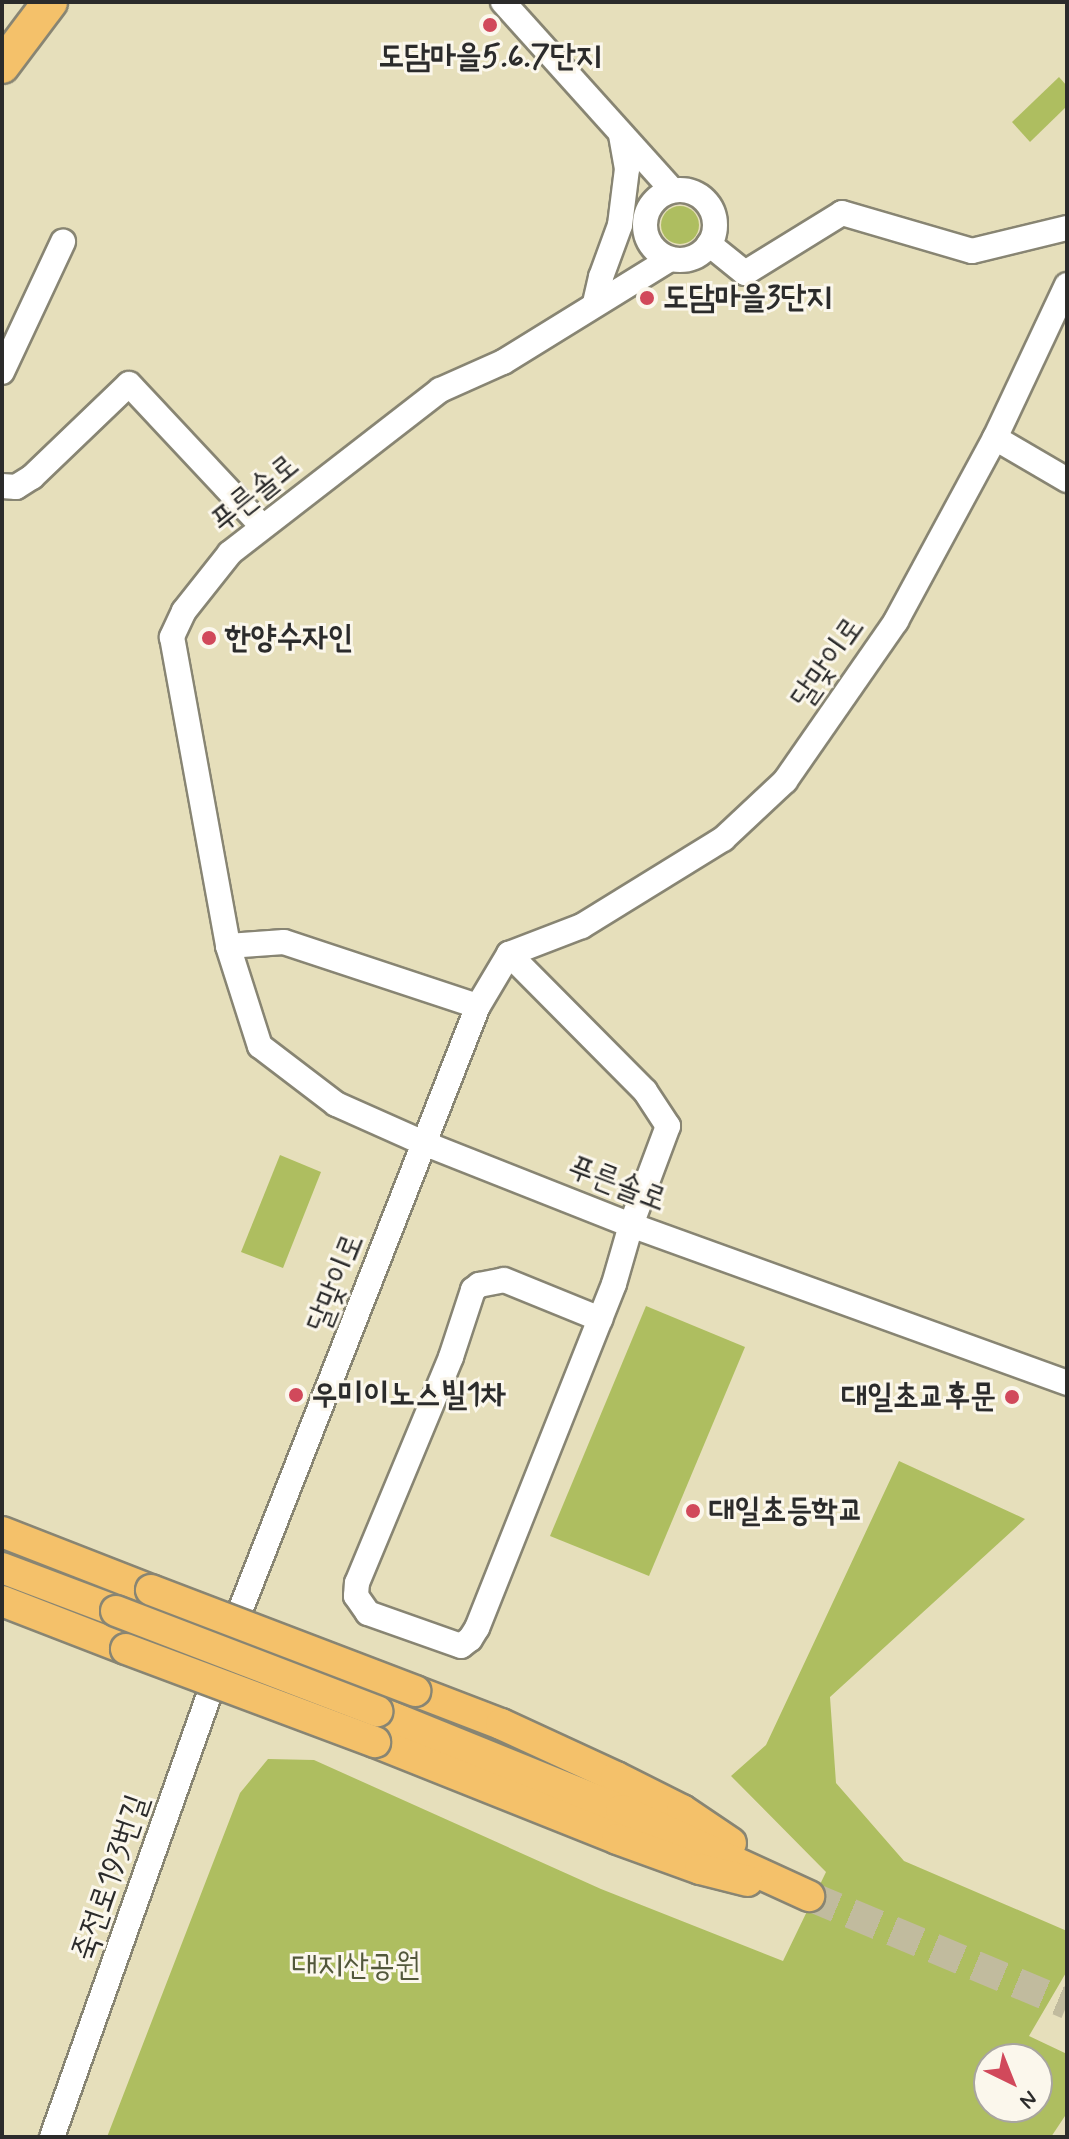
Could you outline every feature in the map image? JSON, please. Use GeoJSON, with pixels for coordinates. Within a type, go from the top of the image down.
{"type":"FeatureCollection","features":[{"type":"Feature","properties":{"kind":"highway"},"geometry":{"type":"LineString","coordinates":[[2,23],[20,2]]}},
{"type":"Feature","properties":{"kind":"highway"},"geometry":{"type":"LineString","coordinates":[[2,66],[50,2]]}},
{"type":"Feature","properties":{"kind":"main road"},"geometry":{"type":"LineString","coordinates":[[2,1532],[501,1724],[682,1810],[809,1896]]}},
{"type":"Feature","properties":{"kind":"main road"},"geometry":{"type":"LineString","coordinates":[[2,1568],[377,1711],[606,1804],[809,1896]]}},
{"type":"Feature","properties":{"kind":"main road"},"geometry":{"type":"LineString","coordinates":[[2,1601],[700,1869],[809,1896]]}},
{"type":"Feature","properties":{"kind":"street"},"geometry":{"type":"LineString","coordinates":[[503,2],[672,190]]}},
{"type":"Feature","properties":{"kind":"street"},"geometry":{"type":"LineString","coordinates":[[595,303],[620,225],[627,169],[620,132]]}},
{"type":"Feature","properties":{"kind":"street"},"geometry":{"type":"LineString","coordinates":[[672,190],[688,190],[709,205],[715,219],[709,244],[698,255],[684,260],[670,259],[649,242],[645,216],[652,203],[672,190]]}},
{"type":"Feature","properties":{"kind":"street"},"geometry":{"type":"LineString","coordinates":[[709,244],[745,273],[842,213],[972,251],[1067,228]]}},
{"type":"Feature","properties":{"kind":"street"},"geometry":{"type":"LineString","coordinates":[[2,372],[63,242]]}},
{"type":"Feature","properties":{"kind":"street","name":"푸른솔로"},"geometry":{"type":"LineString","coordinates":[[670,259],[503,362],[440,390],[230,553],[184,611],[172,637],[228,946],[260,1046],[336,1104],[426,1144],[631,1225],[1067,1383]]}},
{"type":"Feature","properties":{"kind":"street","name":"달맞이로"},"geometry":{"type":"LineString","coordinates":[[229,1639],[478,1006],[509,954],[582,926],[723,839],[785,781],[896,621],[995,438],[1067,285]]}},
{"type":"Feature","properties":{"kind":"street"},"geometry":{"type":"LineString","coordinates":[[2,486],[16,487],[32,477],[129,384],[262,526]]}},
{"type":"Feature","properties":{"kind":"street"},"geometry":{"type":"LineString","coordinates":[[995,438],[1067,480]]}},
{"type":"Feature","properties":{"kind":"street"},"geometry":{"type":"LineString","coordinates":[[228,946],[284,942],[478,1006]]}},
{"type":"Feature","properties":{"kind":"street"},"geometry":{"type":"LineString","coordinates":[[509,954],[645,1091],[668,1126],[600,1319],[470,1639],[461,1646],[368,1613],[356,1596],[357,1583],[451,1357],[473,1290],[479,1285],[504,1280],[600,1319]]}},
{"type":"Feature","properties":{"kind":"street","name":"죽전로193번길"},"geometry":{"type":"LineString","coordinates":[[52,2137],[229,1639]]}},
{"type":"Feature","properties":{"kind":"green space"},"geometry":{"type":"Polygon","coordinates":[[[1059,77],[1067,86],[1067,106],[1030,142],[1012,122],[1059,77]]]}},
{"type":"Feature","properties":{"kind":"green space"},"geometry":{"type":"Polygon","coordinates":[[[680,206],[694,211],[699,225],[694,239],[680,244],[666,239],[661,225],[666,211],[680,206]]]}},
{"type":"Feature","properties":{"kind":"green space"},"geometry":{"type":"Polygon","coordinates":[[[280,1155],[321,1172],[283,1268],[241,1252],[280,1155]]]}},
{"type":"Feature","properties":{"kind":"green space"},"geometry":{"type":"Polygon","coordinates":[[[646,1306],[745,1347],[649,1576],[550,1536],[646,1306]]]}},
{"type":"Feature","properties":{"kind":"green space","name":"대지산공원"},"geometry":{"type":"Polygon","coordinates":[[[899,1461],[1025,1519],[830,1697],[836,1783],[904,1861],[1067,1931],[1067,1971],[1029,2036],[1044,2043],[973,2043],[973,2123],[1053,2123],[1053,2047],[1067,2054],[1067,2113],[1051,2137],[107,2137],[240,1793],[268,1759],[314,1760],[601,1889],[783,1961],[826,1872],[731,1776],[766,1745],[899,1461]]]}},
{"type":"Feature","properties":{"kind":"tunnel"},"geometry":{"type":"LineString","coordinates":[[809,1896],[1067,2004]]}},
{"type":"Feature","properties":{"kind":"place","name":"도담마을5.6.7단지"},"geometry":{"type":"Point","coordinates":[490,25]}},
{"type":"Feature","properties":{"kind":"place","name":"도담마을3단지"},"geometry":{"type":"Point","coordinates":[647,298]}},
{"type":"Feature","properties":{"kind":"place","name":"한양수자인"},"geometry":{"type":"Point","coordinates":[209,638]}},
{"type":"Feature","properties":{"kind":"place","name":"우미이노스빌1차"},"geometry":{"type":"Point","coordinates":[296,1395]}},
{"type":"Feature","properties":{"kind":"place","name":"대일초교후문"},"geometry":{"type":"Point","coordinates":[1012,1397]}},
{"type":"Feature","properties":{"kind":"place","name":"대일초등학교"},"geometry":{"type":"Point","coordinates":[693,1511]}}]}
